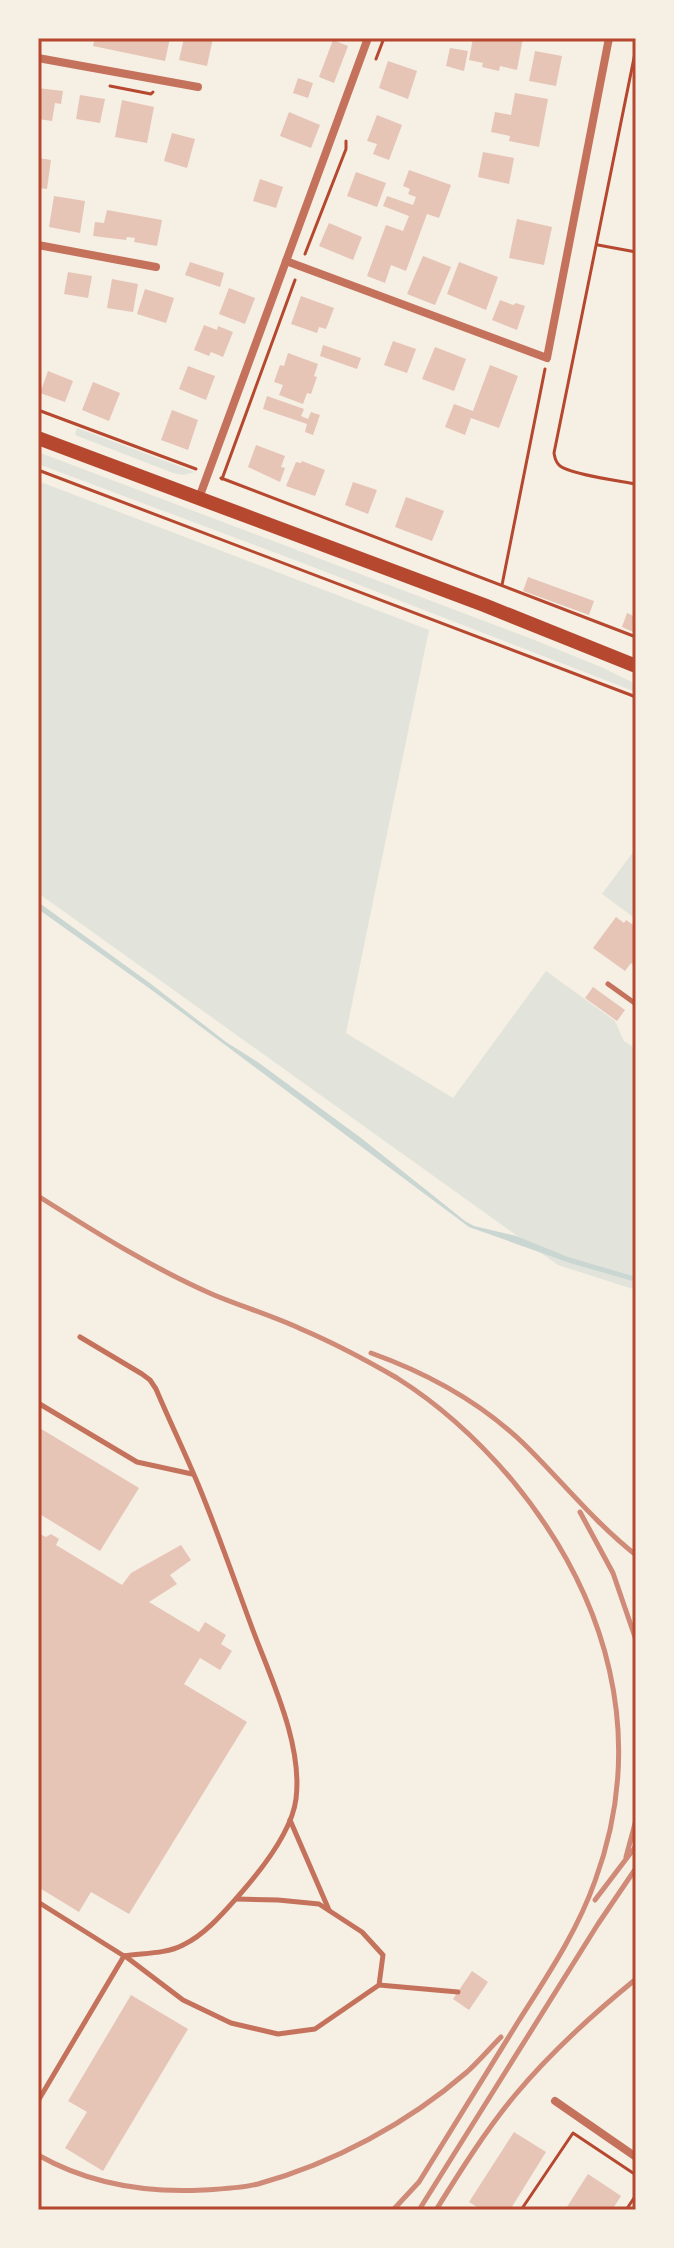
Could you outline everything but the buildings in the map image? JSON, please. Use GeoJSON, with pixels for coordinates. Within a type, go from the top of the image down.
{"type":"FeatureCollection","features":[{"type":"Feature","properties":{"kind":"main road"},"geometry":{"type":"LineString","coordinates":[[38,438],[484,605],[636,666]]}},
{"type":"Feature","properties":{"kind":"street"},"geometry":{"type":"LineString","coordinates":[[199,498],[368,38]]}},
{"type":"Feature","properties":{"kind":"street"},"geometry":{"type":"LineString","coordinates":[[286,261],[547,358],[609,38]]}},
{"type":"Feature","properties":{"kind":"street"},"geometry":{"type":"LineString","coordinates":[[38,58],[198,87]]}},
{"type":"Feature","properties":{"kind":"street"},"geometry":{"type":"LineString","coordinates":[[38,245],[156,267]]}},
{"type":"Feature","properties":{"kind":"street"},"geometry":{"type":"LineString","coordinates":[[555,2101],[636,2157]]}},
{"type":"Feature","properties":{"kind":"lane"},"geometry":{"type":"LineString","coordinates":[[608,984],[636,1004]]}},
{"type":"Feature","properties":{"kind":"lane"},"geometry":{"type":"LineString","coordinates":[[80,1337],[150,1380],[193,1474],[278,1699],[290,1736],[296,1782],[296,1798],[290,1820],[236,1899],[199,1935],[183,1945],[164,1951],[124,1956]]}},
{"type":"Feature","properties":{"kind":"lane"},"geometry":{"type":"LineString","coordinates":[[38,1403],[137,1462],[193,1474]]}},
{"type":"Feature","properties":{"kind":"lane"},"geometry":{"type":"LineString","coordinates":[[290,1820],[330,1911]]}},
{"type":"Feature","properties":{"kind":"lane"},"geometry":{"type":"LineString","coordinates":[[236,1899],[319,1904],[362,1932],[383,1955],[379,1985]]}},
{"type":"Feature","properties":{"kind":"lane"},"geometry":{"type":"LineString","coordinates":[[38,1902],[124,1956],[183,2000],[231,2023],[278,2034],[315,2029],[379,1985],[458,1992]]}},
{"type":"Feature","properties":{"kind":"lane"},"geometry":{"type":"LineString","coordinates":[[38,2101],[124,1956]]}},
{"type":"Feature","properties":{"kind":"path"},"geometry":{"type":"LineString","coordinates":[[636,48],[554,453],[560,467],[572,472],[636,484]]}},
{"type":"Feature","properties":{"kind":"path"},"geometry":{"type":"LineString","coordinates":[[346,137],[346,149],[222,479],[636,637]]}},
{"type":"Feature","properties":{"kind":"path"},"geometry":{"type":"LineString","coordinates":[[598,245],[636,252]]}},
{"type":"Feature","properties":{"kind":"path"},"geometry":{"type":"LineString","coordinates":[[502,585],[547,358]]}},
{"type":"Feature","properties":{"kind":"path"},"geometry":{"type":"LineString","coordinates":[[38,410],[195,468]]}},
{"type":"Feature","properties":{"kind":"path"},"geometry":{"type":"LineString","coordinates":[[38,470],[636,697]]}},
{"type":"Feature","properties":{"kind":"path"},"geometry":{"type":"LineString","coordinates":[[521,2210],[573,2133],[636,2175]]}},
{"type":"Feature","properties":{"kind":"path"},"geometry":{"type":"LineString","coordinates":[[626,2210],[636,2195]]}},
{"type":"Feature","properties":{"kind":"shaded area"},"geometry":{"type":"Polygon","coordinates":[[[77,428],[195,472],[183,475],[173,473],[75,435],[77,428]]]}},
{"type":"Feature","properties":{"kind":"shaded area"},"geometry":{"type":"Polygon","coordinates":[[[38,452],[532,639],[636,684],[636,692],[38,464],[38,452]]]}},
{"type":"Feature","properties":{"kind":"shaded area"},"geometry":{"type":"Polygon","coordinates":[[[38,481],[429,630],[346,1033],[453,1098],[546,971],[615,1021],[624,1041],[636,1049],[636,1290],[558,1265],[38,893],[38,481]]]}},
{"type":"Feature","properties":{"kind":"shaded area"},"geometry":{"type":"Polygon","coordinates":[[[636,848],[636,919],[602,894],[636,848]]]}},
{"type":"Feature","properties":{"kind":"shaded area"},"geometry":{"type":"Polygon","coordinates":[[[38,902],[361,1138],[465,1221],[636,1277],[636,1282],[570,1263],[469,1227],[38,909],[38,902]]]}},
{"type":"Feature","properties":{"kind":"railway"},"geometry":{"type":"LineString","coordinates":[[38,1196],[168,1273],[338,1346],[397,1378],[444,1412],[512,1480],[545,1525],[573,1571],[594,1620],[609,1670],[617,1721],[618,1774],[611,1827],[595,1881],[550,1971],[419,2182],[393,2210]]}},
{"type":"Feature","properties":{"kind":"railway"},"geometry":{"type":"LineString","coordinates":[[371,1353],[432,1379],[489,1414],[523,1443],[592,1515],[636,1555]]}},
{"type":"Feature","properties":{"kind":"railway"},"geometry":{"type":"LineString","coordinates":[[580,1512],[613,1573],[636,1640]]}},
{"type":"Feature","properties":{"kind":"railway"},"geometry":{"type":"LineString","coordinates":[[626,1857],[636,1820]]}},
{"type":"Feature","properties":{"kind":"railway"},"geometry":{"type":"LineString","coordinates":[[595,1900],[636,1846]]}},
{"type":"Feature","properties":{"kind":"railway"},"geometry":{"type":"LineString","coordinates":[[419,2210],[636,1868]]}},
{"type":"Feature","properties":{"kind":"railway"},"geometry":{"type":"LineString","coordinates":[[436,2210],[484,2136],[516,2094],[573,2034],[636,1979]]}},
{"type":"Feature","properties":{"kind":"railway"},"geometry":{"type":"LineString","coordinates":[[38,2155],[97,2180],[139,2188],[181,2191],[258,2184],[342,2153],[395,2124],[444,2091],[501,2037]]}}]}
